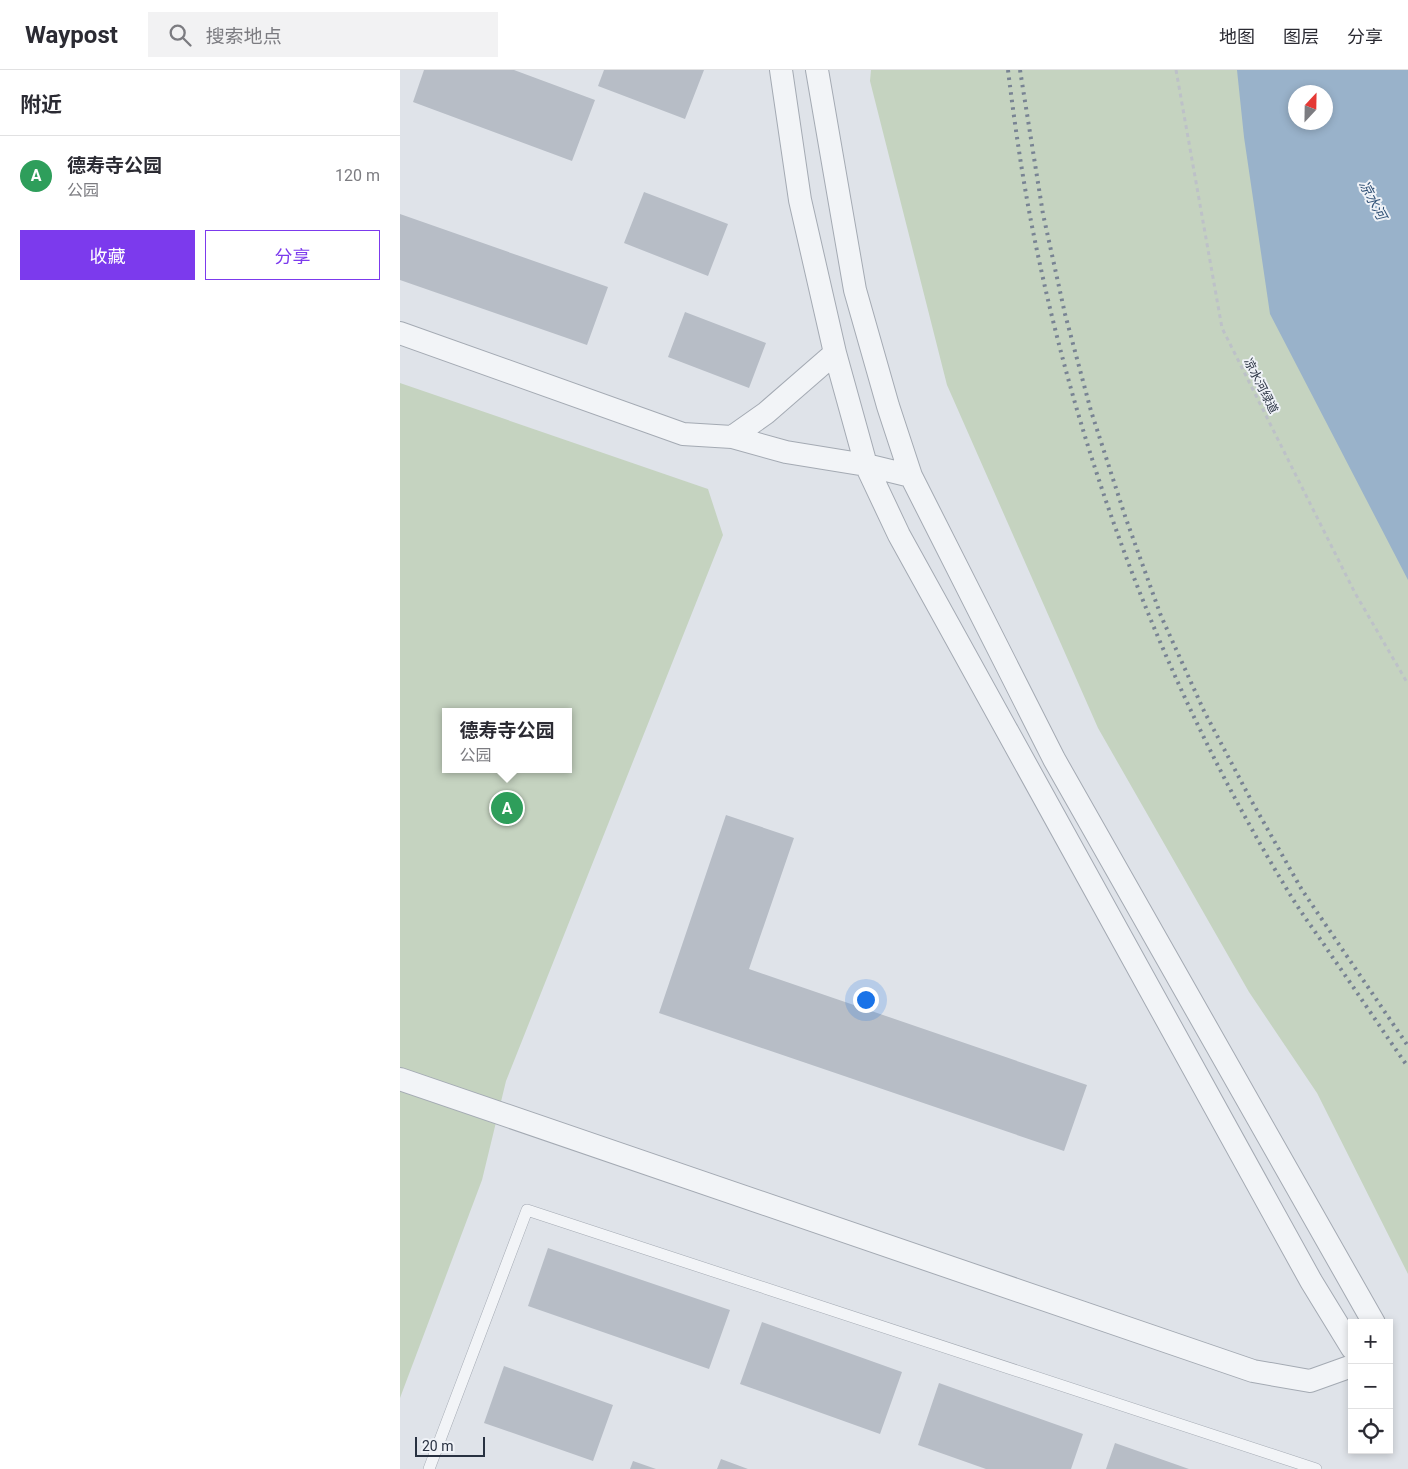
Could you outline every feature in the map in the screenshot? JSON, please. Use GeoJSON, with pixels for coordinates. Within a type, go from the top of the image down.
{"type":"FeatureCollection","features":[{"type":"Feature","properties":{"kind":"street"},"geometry":{"type":"LineString","coordinates":[[781,70],[800,200],[835,353],[866,465],[904,544],[1311,1281],[1348,1341]]}},
{"type":"Feature","properties":{"kind":"street"},"geometry":{"type":"LineString","coordinates":[[817,70],[854,290],[888,406],[912,476],[1054,760],[1372,1319]]}},
{"type":"Feature","properties":{"kind":"street"},"geometry":{"type":"LineString","coordinates":[[400,333],[683,434],[732,437],[786,452],[866,465],[912,476]]}},
{"type":"Feature","properties":{"kind":"street"},"geometry":{"type":"LineString","coordinates":[[732,437],[766,414],[835,353]]}},
{"type":"Feature","properties":{"kind":"street"},"geometry":{"type":"LineString","coordinates":[[400,1080],[1253,1371],[1310,1381],[1348,1367]]}},
{"type":"Feature","properties":{"kind":"lane"},"geometry":{"type":"LineString","coordinates":[[430,1469],[528,1210],[1316,1469]]}},
{"type":"Feature","properties":{"kind":"path","name":"凉水河绿道"},"geometry":{"type":"LineString","coordinates":[[1176,70],[1222,328],[1355,593],[1408,684]]}},
{"type":"Feature","properties":{"kind":"green space"},"geometry":{"type":"Polygon","coordinates":[[[871,70],[1408,70],[1408,1274],[1317,1093],[1249,992],[1098,728],[947,385],[870,81],[871,70]]]}},
{"type":"Feature","properties":{"kind":"green space"},"geometry":{"type":"Polygon","coordinates":[[[400,383],[708,489],[723,535],[506,1081],[482,1180],[400,1398],[400,383]]]}},
{"type":"Feature","properties":{"kind":"water","name":"凉水河"},"geometry":{"type":"Polygon","coordinates":[[[1237,70],[1408,70],[1408,580],[1270,314],[1244,137],[1237,70]]]}},
{"type":"Feature","properties":{"kind":"building"},"geometry":{"type":"Polygon","coordinates":[[[424,70],[514,70],[595,100],[572,161],[413,102],[424,70]]]}},
{"type":"Feature","properties":{"kind":"building"},"geometry":{"type":"Polygon","coordinates":[[[604,70],[704,70],[685,119],[598,86],[604,70]]]}},
{"type":"Feature","properties":{"kind":"building"},"geometry":{"type":"Polygon","coordinates":[[[644,192],[728,224],[708,276],[624,243],[644,192]]]}},
{"type":"Feature","properties":{"kind":"building"},"geometry":{"type":"Polygon","coordinates":[[[400,214],[608,287],[587,345],[400,280],[400,214]]]}},
{"type":"Feature","properties":{"kind":"building"},"geometry":{"type":"Polygon","coordinates":[[[685,312],[766,343],[749,388],[668,357],[685,312]]]}},
{"type":"Feature","properties":{"kind":"building"},"geometry":{"type":"Polygon","coordinates":[[[726,815],[794,838],[749,969],[1087,1085],[1064,1151],[659,1013],[726,815]]]}},
{"type":"Feature","properties":{"kind":"building"},"geometry":{"type":"Polygon","coordinates":[[[548,1248],[730,1310],[709,1369],[528,1306],[548,1248]]]}},
{"type":"Feature","properties":{"kind":"building"},"geometry":{"type":"Polygon","coordinates":[[[762,1322],[902,1372],[880,1434],[740,1384],[762,1322]]]}},
{"type":"Feature","properties":{"kind":"building"},"geometry":{"type":"Polygon","coordinates":[[[504,1366],[613,1405],[593,1461],[484,1423],[504,1366]]]}},
{"type":"Feature","properties":{"kind":"building"},"geometry":{"type":"Polygon","coordinates":[[[939,1383],[1083,1434],[1071,1469],[986,1469],[918,1445],[939,1383]]]}},
{"type":"Feature","properties":{"kind":"building"},"geometry":{"type":"Polygon","coordinates":[[[1115,1443],[1189,1469],[1106,1469],[1115,1443]]]}},
{"type":"Feature","properties":{"kind":"building"},"geometry":{"type":"Polygon","coordinates":[[[721,1459],[748,1469],[717,1469],[721,1459]]]}},
{"type":"Feature","properties":{"kind":"building"},"geometry":{"type":"Polygon","coordinates":[[[633,1461],[656,1469],[630,1469],[633,1461]]]}},
{"type":"Feature","properties":{"kind":"railway"},"geometry":{"type":"LineString","coordinates":[[1008,70],[1030,216],[1049,305],[1072,394],[1099,481],[1130,568],[1165,653],[1203,736],[1245,817],[1296,903],[1408,1067]]}},
{"type":"Feature","properties":{"kind":"railway"},"geometry":{"type":"LineString","coordinates":[[1020,70],[1043,214],[1065,314],[1091,411],[1125,516],[1161,616],[1204,711],[1251,800],[1302,890],[1408,1046]]}},
{"type":"Feature","properties":{"kind":"place","name":"德寿寺公园"},"geometry":{"type":"Point","coordinates":[507,808]}}]}
